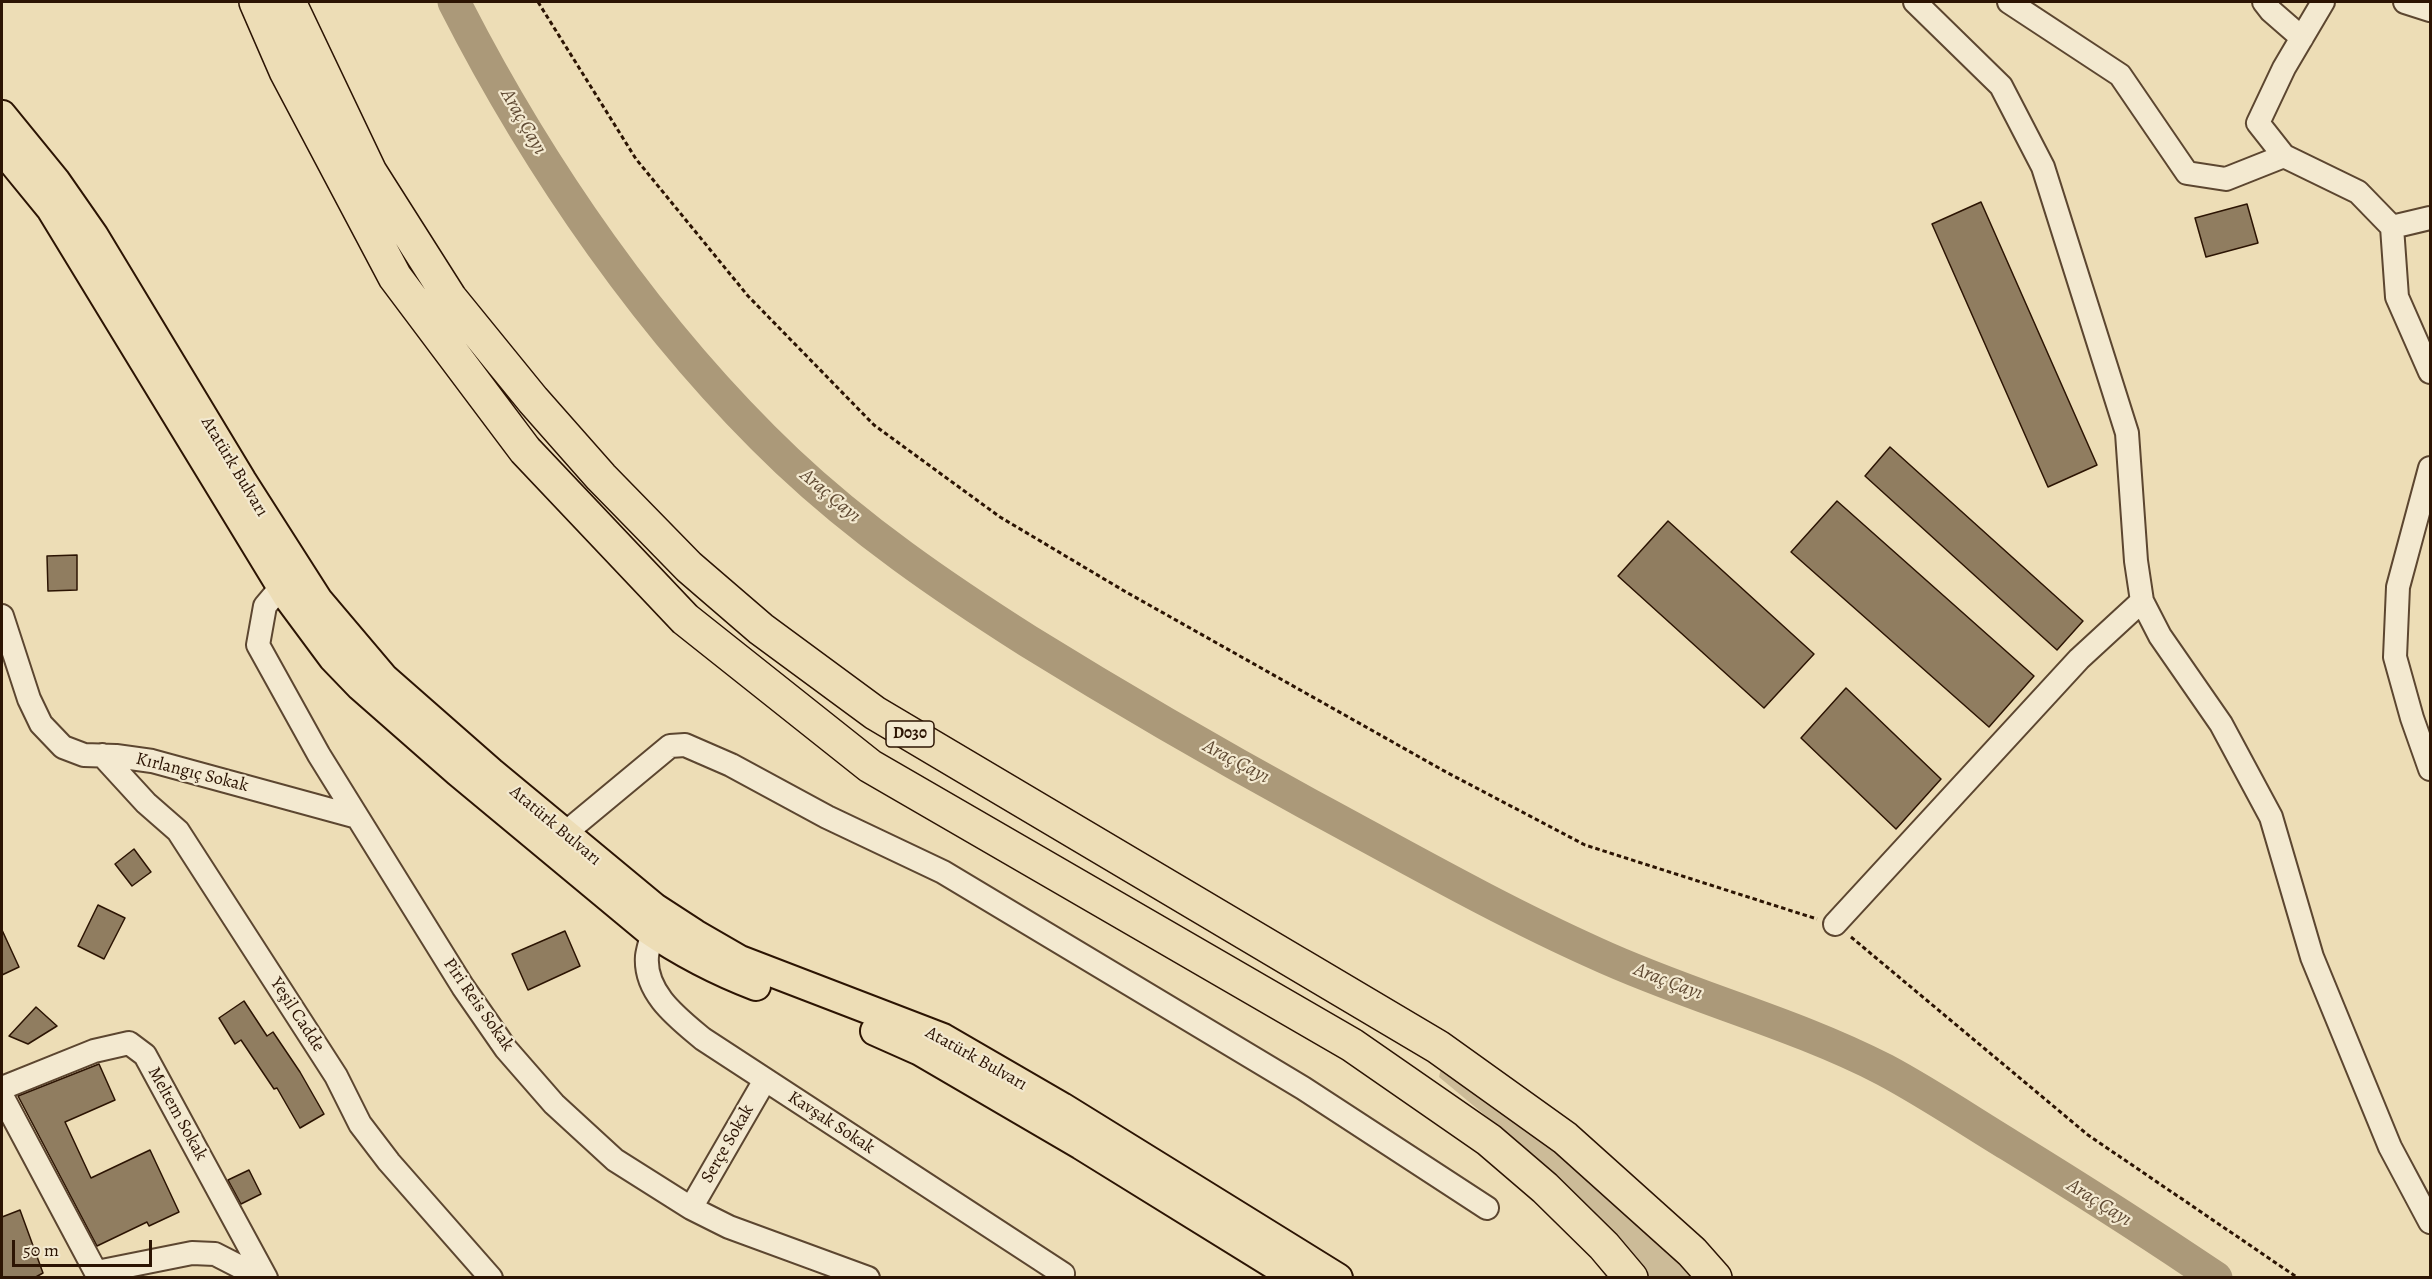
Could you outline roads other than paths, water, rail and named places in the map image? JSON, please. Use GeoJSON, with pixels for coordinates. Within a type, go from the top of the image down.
{"type":"FeatureCollection","features":[{"type":"Feature","properties":{"kind":"highway","name":"D030"},"geometry":{"type":"LineString","coordinates":[[256,2],[286,71],[395,277],[525,450],[685,619],[870,766],[1352,1045],[1489,1140],[1545,1188],[1604,1246],[1631,1278]]}},
{"type":"Feature","properties":{"kind":"highway","name":"D030"},"geometry":{"type":"LineString","coordinates":[[289,2],[370,172],[450,298],[548,418],[688,567],[762,629],[875,713],[1438,1047],[1565,1138],[1692,1252],[1715,1278]]}},
{"type":"Feature","properties":{"kind":"main road","name":"Atatürk Bulvarı"},"geometry":{"type":"LineString","coordinates":[[2,115],[55,180],[94,236],[291,580],[317,639],[360,687],[458,772],[652,933],[670,945],[718,971],[895,1039],[920,1051],[1081,1145],[1296,1278]]}},
{"type":"Feature","properties":{"kind":"main road","name":"Atatürk Bulvarı"},"geometry":{"type":"LineString","coordinates":[[2,149],[51,209],[291,580],[337,624],[384,678],[564,834],[656,908],[740,960],[943,1038],[1062,1107],[1338,1278]]}},
{"type":"Feature","properties":{"kind":"street"},"geometry":{"type":"LineString","coordinates":[[1915,2],[2001,86],[2043,167],[2127,433],[2136,561],[2142,601],[2160,636],[2221,724],[2271,817],[2312,957],[2390,1147],[2430,1222]]}},
{"type":"Feature","properties":{"kind":"street"},"geometry":{"type":"LineString","coordinates":[[2009,2],[2120,75],[2187,173],[2226,179],[2284,156]]}},
{"type":"Feature","properties":{"kind":"street"},"geometry":{"type":"LineString","coordinates":[[2264,2],[2302,38]]}},
{"type":"Feature","properties":{"kind":"street"},"geometry":{"type":"LineString","coordinates":[[2323,2],[2258,123],[2284,156],[2358,192],[2392,227],[2397,297],[2430,372]]}},
{"type":"Feature","properties":{"kind":"street"},"geometry":{"type":"LineString","coordinates":[[2405,2],[2430,9]]}},
{"type":"Feature","properties":{"kind":"street"},"geometry":{"type":"LineString","coordinates":[[2392,227],[2430,218]]}},
{"type":"Feature","properties":{"kind":"street"},"geometry":{"type":"LineString","coordinates":[[2430,468],[2397,587],[2395,657],[2412,718],[2430,769]]}},
{"type":"Feature","properties":{"kind":"street","name":"Piri Reis Sokak"},"geometry":{"type":"LineString","coordinates":[[291,580],[265,606],[258,645],[319,755],[357,817],[463,987],[506,1049],[554,1104],[615,1160],[691,1208],[729,1227],[867,1278]]}},
{"type":"Feature","properties":{"kind":"street"},"geometry":{"type":"LineString","coordinates":[[1835,924],[2079,659],[2142,601]]}},
{"type":"Feature","properties":{"kind":"street","name":"Kırlangıç Sokak"},"geometry":{"type":"LineString","coordinates":[[2,616],[29,699],[41,724],[63,747],[84,755],[152,761],[357,817]]}},
{"type":"Feature","properties":{"kind":"street"},"geometry":{"type":"LineString","coordinates":[[564,834],[670,747],[685,745],[731,765],[826,817],[943,872],[1303,1088],[1486,1208]]}},
{"type":"Feature","properties":{"kind":"street","name":"Yeşil Cadde"},"geometry":{"type":"LineString","coordinates":[[102,755],[146,803],[178,831],[336,1076],[360,1124],[389,1162],[491,1278]]}},
{"type":"Feature","properties":{"kind":"street","name":"Kavşak Sokak"},"geometry":{"type":"LineString","coordinates":[[652,933],[647,957],[652,984],[670,1011],[703,1040],[1063,1274],[1062,1278]]}},
{"type":"Feature","properties":{"kind":"street","name":"Meltem Sokak"},"geometry":{"type":"LineString","coordinates":[[2,1088],[94,1051],[129,1043],[145,1055],[266,1278]]}},
{"type":"Feature","properties":{"kind":"street","name":"Serçe Sokak"},"geometry":{"type":"LineString","coordinates":[[691,1208],[765,1080]]}},
{"type":"Feature","properties":{"kind":"street"},"geometry":{"type":"LineString","coordinates":[[2,1096],[98,1275],[192,1253],[215,1254],[261,1278]]}},
{"type":"Feature","properties":{"kind":"waterway","name":"Araç Çayı"},"geometry":{"type":"LineString","coordinates":[[454,2],[522,125],[601,245],[644,303],[737,411],[787,461],[844,511],[903,557],[996,621],[1132,704],[1272,784],[1486,900],[1631,969],[1777,1023],[1885,1070],[2061,1177],[2216,1278]]}}]}
